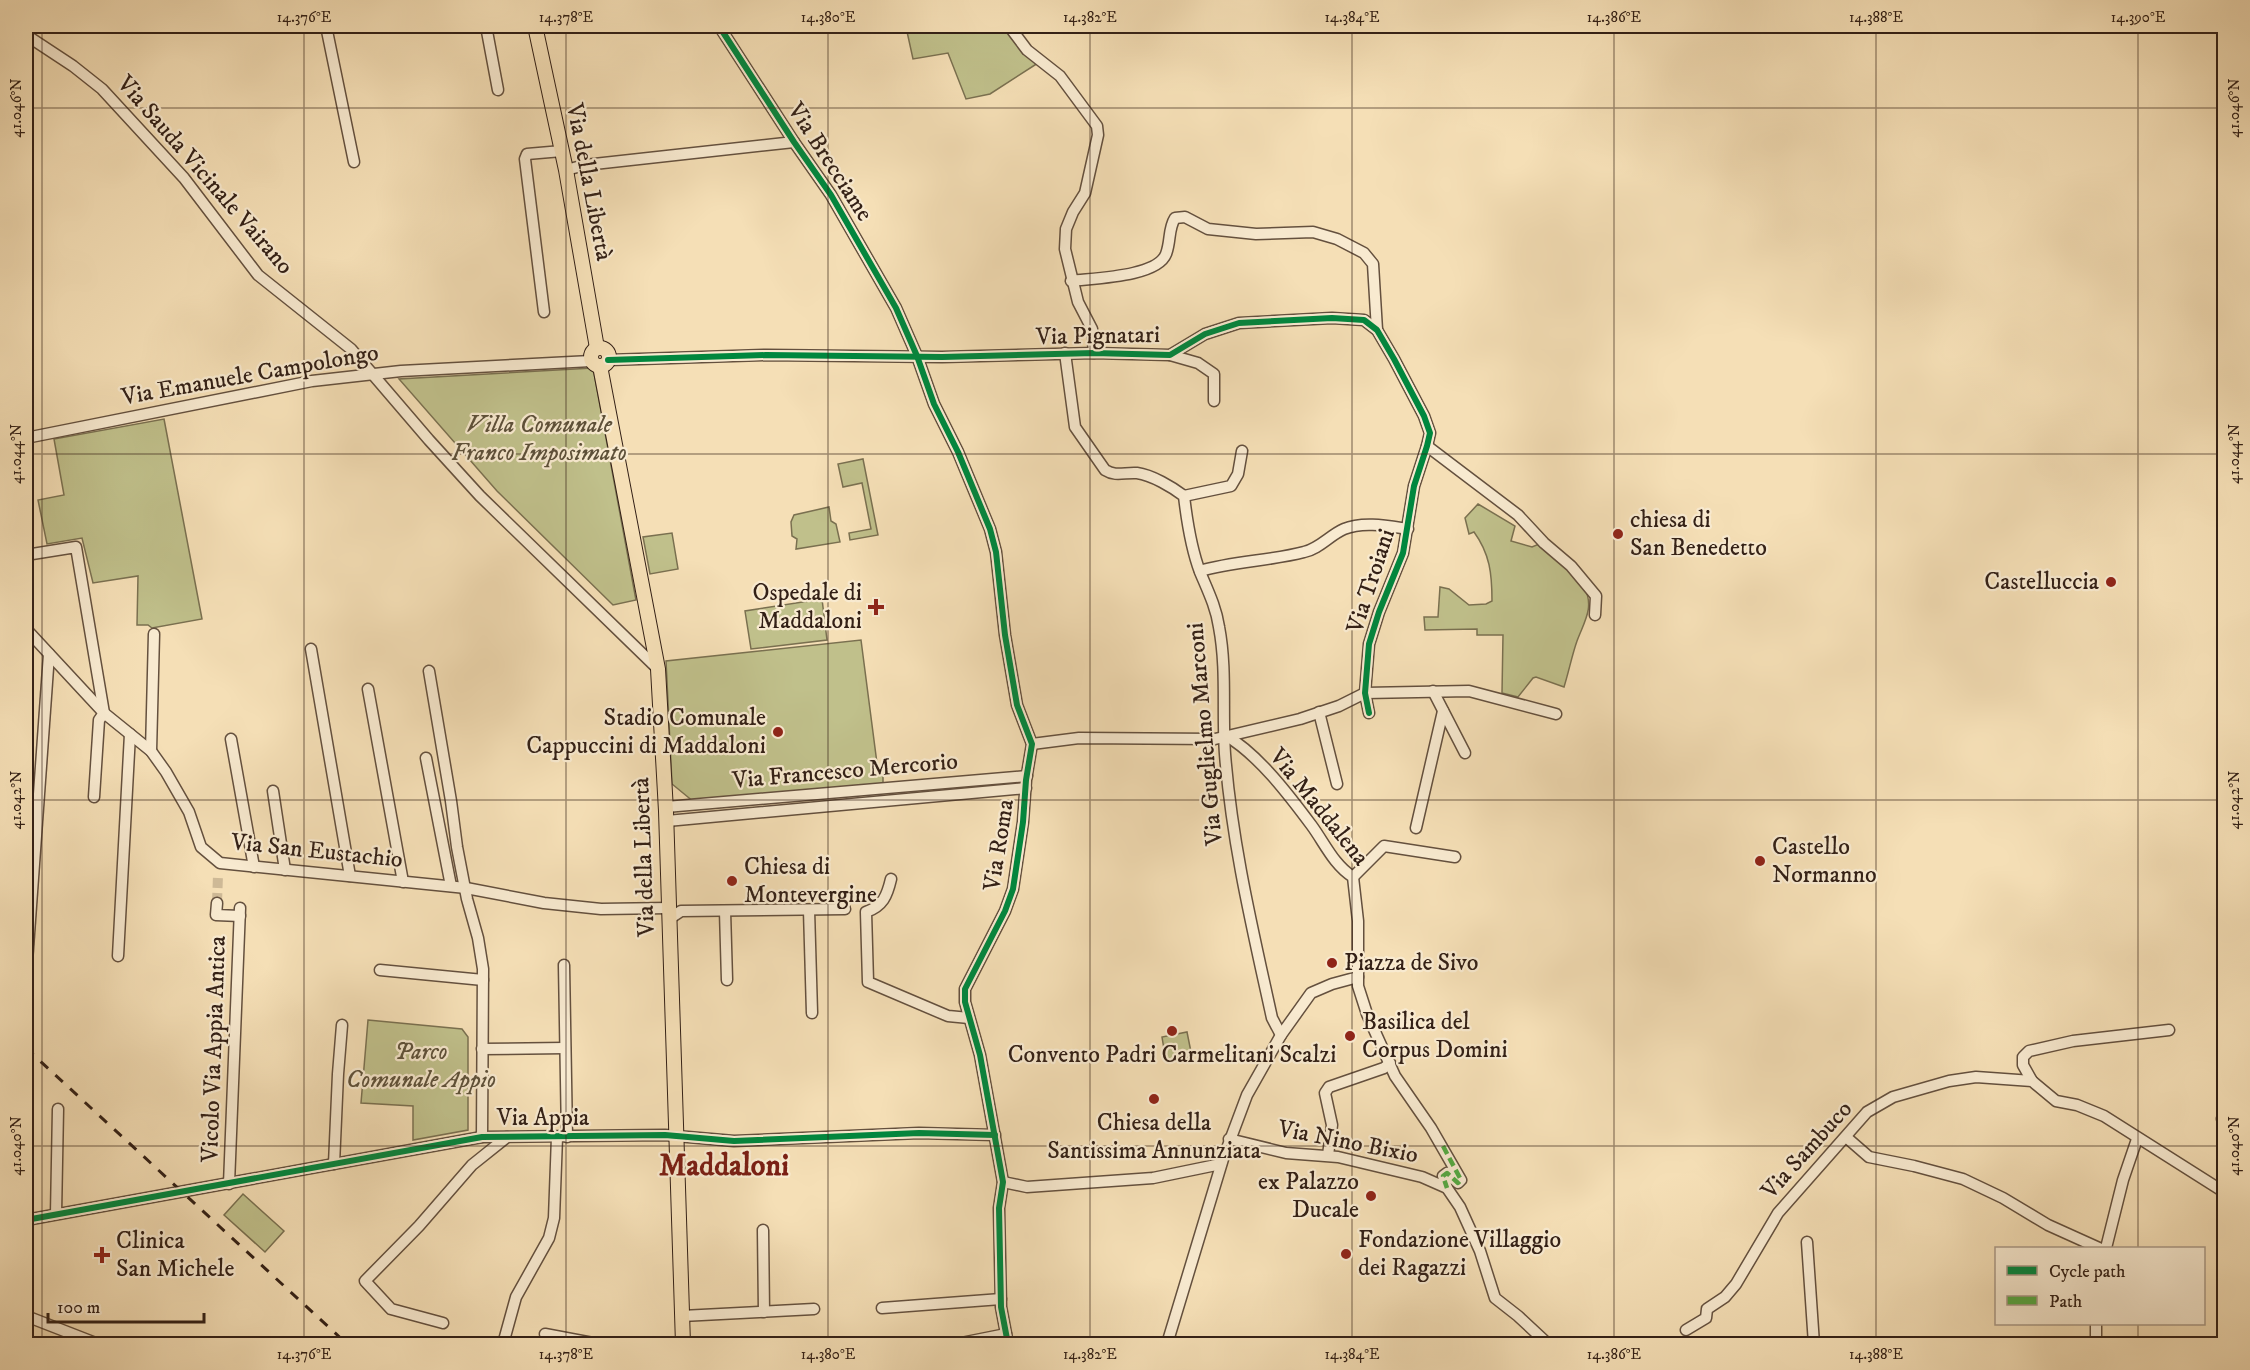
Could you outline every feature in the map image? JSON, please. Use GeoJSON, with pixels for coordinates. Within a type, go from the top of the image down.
{"type":"FeatureCollection","features":[{"type":"Feature","properties":{"kind":"main road","name":"Via della Libertà"},"geometry":{"type":"LineString","coordinates":[[535,26],[566,170],[597,348],[607,351],[600,363],[658,669],[666,814],[683,1344]]}},
{"type":"Feature","properties":{"kind":"street"},"geometry":{"type":"LineString","coordinates":[[326,26],[354,162]]}},
{"type":"Feature","properties":{"kind":"street"},"geometry":{"type":"LineString","coordinates":[[486,26],[498,90]]}},
{"type":"Feature","properties":{"kind":"street","name":"Via Brecciame"},"geometry":{"type":"LineString","coordinates":[[719,26],[831,195],[863,248],[896,308],[917,356]]}},
{"type":"Feature","properties":{"kind":"street"},"geometry":{"type":"LineString","coordinates":[[1009,26],[1027,50],[1060,76],[1097,126],[1098,135],[1085,193],[1066,229],[1065,249],[1078,302],[1092,329],[1094,352]]}},
{"type":"Feature","properties":{"kind":"street","name":"Via Sauda Vicinale Vairano"},"geometry":{"type":"LineString","coordinates":[[26,35],[74,66],[102,88],[184,178],[258,275],[351,349],[480,496],[658,669]]}},
{"type":"Feature","properties":{"kind":"street"},"geometry":{"type":"LineString","coordinates":[[566,170],[585,165],[794,142]]}},
{"type":"Feature","properties":{"kind":"street"},"geometry":{"type":"LineString","coordinates":[[544,312],[525,159],[527,154],[562,151]]}},
{"type":"Feature","properties":{"kind":"street"},"geometry":{"type":"LineString","coordinates":[[1071,281],[1134,273],[1152,268],[1166,255],[1170,225],[1175,218],[1185,217],[1208,229],[1256,234],[1313,232],[1337,238],[1364,253],[1373,264],[1377,330]]}},
{"type":"Feature","properties":{"kind":"street","name":"Via Pignatari"},"geometry":{"type":"LineString","coordinates":[[917,356],[1094,352],[1170,355],[1205,334],[1239,323],[1353,318],[1370,323],[1377,330]]}},
{"type":"Feature","properties":{"kind":"street","name":"Via Troiani"},"geometry":{"type":"LineString","coordinates":[[1369,713],[1365,693],[1369,644],[1379,612],[1403,553],[1414,486],[1430,433],[1424,416],[1377,330]]}},
{"type":"Feature","properties":{"kind":"street"},"geometry":{"type":"LineString","coordinates":[[1065,353],[1075,427],[1105,470],[1112,475],[1136,473],[1184,496],[1231,486],[1238,474],[1242,451]]}},
{"type":"Feature","properties":{"kind":"street","name":"Via Emanuele Campolongo"},"geometry":{"type":"LineString","coordinates":[[26,438],[312,381],[374,374],[766,355],[917,356]]}},
{"type":"Feature","properties":{"kind":"street"},"geometry":{"type":"LineString","coordinates":[[1170,355],[1198,363],[1214,374],[1214,401]]}},
{"type":"Feature","properties":{"kind":"street","name":"Via Roma"},"geometry":{"type":"LineString","coordinates":[[917,356],[934,404],[958,453],[990,529],[996,552],[1005,635],[1017,705],[1032,744],[1013,889],[1005,911],[965,989],[965,1002],[980,1055],[1003,1182],[999,1208],[1001,1299],[1007,1339],[956,1344]]}},
{"type":"Feature","properties":{"kind":"street"},"geometry":{"type":"LineString","coordinates":[[1427,446],[1518,515],[1544,543],[1571,566],[1596,596],[1595,615]]}},
{"type":"Feature","properties":{"kind":"street","name":"Via Guglielmo Marconi"},"geometry":{"type":"LineString","coordinates":[[1184,496],[1190,537],[1200,571],[1214,601],[1222,644],[1225,735],[1235,845],[1272,1018],[1281,1035]]}},
{"type":"Feature","properties":{"kind":"street"},"geometry":{"type":"LineString","coordinates":[[1200,571],[1216,566],[1307,552],[1344,528],[1385,525],[1408,530]]}},
{"type":"Feature","properties":{"kind":"street"},"geometry":{"type":"LineString","coordinates":[[26,555],[76,548],[104,713],[99,720],[94,797]]}},
{"type":"Feature","properties":{"kind":"street","name":"Via San Eustachio"},"geometry":{"type":"LineString","coordinates":[[26,629],[104,713],[151,750],[189,812],[201,847],[218,861],[254,867],[451,886],[544,903],[601,909],[669,914],[681,911],[845,909]]}},
{"type":"Feature","properties":{"kind":"street"},"geometry":{"type":"LineString","coordinates":[[151,750],[154,634]]}},
{"type":"Feature","properties":{"kind":"street"},"geometry":{"type":"LineString","coordinates":[[311,649],[350,876]]}},
{"type":"Feature","properties":{"kind":"street"},"geometry":{"type":"LineString","coordinates":[[27,962],[49,654]]}},
{"type":"Feature","properties":{"kind":"street"},"geometry":{"type":"LineString","coordinates":[[429,671],[457,847],[467,899],[478,938],[483,980],[482,1137]]}},
{"type":"Feature","properties":{"kind":"street"},"geometry":{"type":"LineString","coordinates":[[368,689],[403,882]]}},
{"type":"Feature","properties":{"kind":"street"},"geometry":{"type":"LineString","coordinates":[[1433,691],[1465,753]]}},
{"type":"Feature","properties":{"kind":"street"},"geometry":{"type":"LineString","coordinates":[[1032,744],[1079,738],[1215,739],[1319,712],[1365,693],[1469,691],[1556,714]]}},
{"type":"Feature","properties":{"kind":"street"},"geometry":{"type":"LineString","coordinates":[[1416,828],[1443,711]]}},
{"type":"Feature","properties":{"kind":"street"},"geometry":{"type":"LineString","coordinates":[[1319,712],[1337,784]]}},
{"type":"Feature","properties":{"kind":"street"},"geometry":{"type":"LineString","coordinates":[[118,956],[130,734]]}},
{"type":"Feature","properties":{"kind":"street","name":"Via Maddalena"},"geometry":{"type":"LineString","coordinates":[[1225,735],[1242,745],[1279,785],[1313,828],[1341,870],[1353,877],[1358,921],[1358,986],[1367,1014],[1395,1076],[1443,1146],[1461,1180],[1458,1183],[1447,1173],[1443,1176],[1447,1188]]}},
{"type":"Feature","properties":{"kind":"street"},"geometry":{"type":"LineString","coordinates":[[231,739],[254,867]]}},
{"type":"Feature","properties":{"kind":"street"},"geometry":{"type":"LineString","coordinates":[[426,758],[451,886]]}},
{"type":"Feature","properties":{"kind":"street","name":"Via Francesco Mercorio"},"geometry":{"type":"LineString","coordinates":[[666,814],[1027,776]]}},
{"type":"Feature","properties":{"kind":"street","name":"Via Francesco Mercorio"},"geometry":{"type":"LineString","coordinates":[[666,814],[1026,788]]}},
{"type":"Feature","properties":{"kind":"street"},"geometry":{"type":"LineString","coordinates":[[273,791],[285,870]]}},
{"type":"Feature","properties":{"kind":"street"},"geometry":{"type":"LineString","coordinates":[[1353,877],[1371,860],[1379,848],[1384,846],[1455,857]]}},
{"type":"Feature","properties":{"kind":"street"},"geometry":{"type":"LineString","coordinates":[[218,861],[218,875]]}},
{"type":"Feature","properties":{"kind":"street"},"geometry":{"type":"LineString","coordinates":[[891,879],[886,898],[874,909],[866,912],[868,982],[948,1016],[969,1018]]}},
{"type":"Feature","properties":{"kind":"street","name":"Vicolo Via Appia Antica"},"geometry":{"type":"LineString","coordinates":[[217,903],[216,915],[240,912],[230,1184]]}},
{"type":"Feature","properties":{"kind":"street"},"geometry":{"type":"LineString","coordinates":[[809,910],[812,1013]]}},
{"type":"Feature","properties":{"kind":"street"},"geometry":{"type":"LineString","coordinates":[[725,911],[728,980]]}},
{"type":"Feature","properties":{"kind":"street"},"geometry":{"type":"LineString","coordinates":[[503,1344],[516,1297],[549,1238],[554,1218],[562,1137],[565,1047],[564,965]]}},
{"type":"Feature","properties":{"kind":"street"},"geometry":{"type":"LineString","coordinates":[[380,970],[483,980]]}},
{"type":"Feature","properties":{"kind":"street"},"geometry":{"type":"LineString","coordinates":[[1167,1344],[1229,1139],[1247,1095],[1281,1035],[1311,993],[1358,977]]}},
{"type":"Feature","properties":{"kind":"street"},"geometry":{"type":"LineString","coordinates":[[334,1164],[342,1025]]}},
{"type":"Feature","properties":{"kind":"street"},"geometry":{"type":"LineString","coordinates":[[2169,1030],[2073,1041],[2028,1051],[2023,1057],[2023,1065],[2032,1081],[2056,1101],[2077,1105],[2104,1116],[2224,1190]]}},
{"type":"Feature","properties":{"kind":"street"},"geometry":{"type":"LineString","coordinates":[[482,1048],[565,1047]]}},
{"type":"Feature","properties":{"kind":"street"},"geometry":{"type":"LineString","coordinates":[[1328,1155],[1332,1125],[1325,1093],[1329,1087],[1384,1068],[1390,1063]]}},
{"type":"Feature","properties":{"kind":"street","name":"Via Sambuco"},"geometry":{"type":"LineString","coordinates":[[1686,1330],[1706,1317],[1707,1309],[1725,1297],[1736,1284],[1778,1213],[1868,1112],[1893,1098],[1949,1081],[1976,1077],[2032,1081]]}},
{"type":"Feature","properties":{"kind":"street"},"geometry":{"type":"LineString","coordinates":[[56,1214],[58,1109]]}},
{"type":"Feature","properties":{"kind":"street","name":"Via Appia"},"geometry":{"type":"LineString","coordinates":[[26,1220],[482,1137],[676,1136],[734,1141],[920,1133],[995,1135]]}},
{"type":"Feature","properties":{"kind":"street"},"geometry":{"type":"LineString","coordinates":[[443,1323],[391,1308],[365,1281],[419,1226],[472,1165],[507,1137]]}},
{"type":"Feature","properties":{"kind":"street"},"geometry":{"type":"LineString","coordinates":[[1846,1137],[1869,1157],[1963,1179],[2003,1198],[2048,1225],[2097,1247]]}},
{"type":"Feature","properties":{"kind":"street","name":"Via Nino Bixio"},"geometry":{"type":"LineString","coordinates":[[1229,1139],[1286,1153],[1328,1155],[1422,1177],[1447,1188]]}},
{"type":"Feature","properties":{"kind":"street"},"geometry":{"type":"LineString","coordinates":[[2106,1247],[2123,1180],[2138,1139]]}},
{"type":"Feature","properties":{"kind":"street"},"geometry":{"type":"LineString","coordinates":[[1003,1182],[1028,1187],[1153,1178],[1221,1164]]}},
{"type":"Feature","properties":{"kind":"street"},"geometry":{"type":"LineString","coordinates":[[1447,1188],[1460,1207],[1480,1251],[1495,1299],[1518,1316],[1543,1343]]}},
{"type":"Feature","properties":{"kind":"street"},"geometry":{"type":"LineString","coordinates":[[763,1230],[764,1312]]}},
{"type":"Feature","properties":{"kind":"street"},"geometry":{"type":"LineString","coordinates":[[1807,1242],[1814,1344]]}},
{"type":"Feature","properties":{"kind":"street"},"geometry":{"type":"LineString","coordinates":[[882,1308],[1001,1299]]}},
{"type":"Feature","properties":{"kind":"street"},"geometry":{"type":"LineString","coordinates":[[682,1316],[813,1309]]}},
{"type":"Feature","properties":{"kind":"street"},"geometry":{"type":"LineString","coordinates":[[26,1316],[98,1344]]}},
{"type":"Feature","properties":{"kind":"street"},"geometry":{"type":"LineString","coordinates":[[48,1325],[56,1335],[59,1344],[87,1340]]}},
{"type":"Feature","properties":{"kind":"street"},"geometry":{"type":"LineString","coordinates":[[2096,1325],[2096,1344]]}},
{"type":"Feature","properties":{"kind":"street"},"geometry":{"type":"LineString","coordinates":[[545,1334],[598,1344]]}},
{"type":"Feature","properties":{"kind":"green space"},"geometry":{"type":"Polygon","coordinates":[[[836,26],[1004,26],[1038,63],[990,94],[966,99],[948,53],[913,59],[906,27],[840,33],[836,26]]]}},
{"type":"Feature","properties":{"kind":"green space","name":"Villa Comunale Franco Imposimato"},"geometry":{"type":"Polygon","coordinates":[[[593,368],[636,600],[613,605],[497,491],[399,379],[593,368]]]}},
{"type":"Feature","properties":{"kind":"green space"},"geometry":{"type":"Polygon","coordinates":[[[164,419],[202,619],[152,628],[148,625],[137,625],[138,576],[93,583],[82,538],[47,544],[38,500],[64,495],[54,439],[164,419]]]}},
{"type":"Feature","properties":{"kind":"green space"},"geometry":{"type":"Polygon","coordinates":[[[863,459],[878,535],[850,540],[849,533],[871,529],[862,483],[843,487],[838,464],[863,459]]]}},
{"type":"Feature","properties":{"kind":"green space"},"geometry":{"type":"Polygon","coordinates":[[[1478,504],[1515,526],[1511,541],[1532,547],[1539,544],[1569,569],[1584,587],[1589,601],[1587,614],[1575,646],[1564,687],[1536,677],[1518,697],[1502,693],[1503,635],[1477,635],[1477,629],[1425,630],[1424,617],[1438,617],[1440,587],[1449,589],[1469,605],[1486,604],[1492,601],[1491,573],[1487,556],[1474,532],[1469,534],[1465,518],[1478,504]]]}},
{"type":"Feature","properties":{"kind":"green space"},"geometry":{"type":"Polygon","coordinates":[[[829,507],[831,521],[836,524],[840,542],[796,549],[797,539],[792,536],[791,522],[794,515],[829,507]]]}},
{"type":"Feature","properties":{"kind":"green space"},"geometry":{"type":"Polygon","coordinates":[[[672,533],[678,569],[650,574],[643,537],[672,533]]]}},
{"type":"Feature","properties":{"kind":"green space"},"geometry":{"type":"Polygon","coordinates":[[[822,599],[827,640],[751,649],[745,611],[822,599]]]}},
{"type":"Feature","properties":{"kind":"green space"},"geometry":{"type":"Polygon","coordinates":[[[861,640],[878,771],[883,775],[883,784],[694,802],[672,784],[666,661],[861,640]]]}},
{"type":"Feature","properties":{"kind":"green space","name":"Parco Comunale Appio"},"geometry":{"type":"Polygon","coordinates":[[[368,1020],[462,1029],[468,1037],[468,1130],[413,1140],[413,1106],[361,1103],[368,1020]]]}},
{"type":"Feature","properties":{"kind":"green space"},"geometry":{"type":"Polygon","coordinates":[[[1187,1032],[1192,1057],[1166,1061],[1162,1037],[1187,1032]]]}},
{"type":"Feature","properties":{"kind":"green space"},"geometry":{"type":"Polygon","coordinates":[[[243,1194],[284,1231],[265,1252],[224,1215],[243,1194]]]}},
{"type":"Feature","properties":{"kind":"tunnel"},"geometry":{"type":"LineString","coordinates":[[217,903],[218,875]]}},
{"type":"Feature","properties":{"kind":"railway"},"geometry":{"type":"LineString","coordinates":[[26,1048],[347,1344]]}},
{"type":"Feature","properties":{"kind":"marked path"},"geometry":{"type":"LineString","coordinates":[[1443,1146],[1461,1180],[1458,1183],[1447,1173],[1443,1176],[1447,1188]]}},
{"type":"Feature","properties":{"kind":"cycle path"},"geometry":{"type":"LineString","coordinates":[[719,26],[831,195],[896,308],[917,356],[934,404],[958,452],[990,529],[996,552],[1005,635],[1017,705],[1032,744],[1013,889],[1005,911],[965,989],[965,1002],[980,1055],[1003,1182],[999,1208],[1001,1307],[1008,1344]]}},
{"type":"Feature","properties":{"kind":"cycle path"},"geometry":{"type":"LineString","coordinates":[[608,360],[766,355],[942,357],[1094,353],[1170,355],[1205,334],[1239,323],[1332,318],[1364,320],[1377,330],[1394,359],[1424,416],[1430,433],[1414,486],[1403,553],[1379,612],[1369,644],[1365,693],[1369,713]]}},
{"type":"Feature","properties":{"kind":"cycle path"},"geometry":{"type":"LineString","coordinates":[[26,1220],[482,1137],[665,1135],[734,1141],[919,1133],[995,1135]]}},
{"type":"Feature","properties":{"kind":"place","name":"chiesa di San Benedetto"},"geometry":{"type":"Point","coordinates":[1618,534]}},
{"type":"Feature","properties":{"kind":"place","name":"Castelluccia"},"geometry":{"type":"Point","coordinates":[2111,582]}},
{"type":"Feature","properties":{"kind":"place","name":"Ospedale di Maddaloni"},"geometry":{"type":"Point","coordinates":[876,607]}},
{"type":"Feature","properties":{"kind":"place","name":"Stadio Comunale Cappuccini di Maddaloni"},"geometry":{"type":"Point","coordinates":[778,732]}},
{"type":"Feature","properties":{"kind":"place","name":"Castello Normanno"},"geometry":{"type":"Point","coordinates":[1760,861]}},
{"type":"Feature","properties":{"kind":"place","name":"Chiesa di Montevergine"},"geometry":{"type":"Point","coordinates":[732,881]}},
{"type":"Feature","properties":{"kind":"place","name":"Piazza de Sivo"},"geometry":{"type":"Point","coordinates":[1332,963]}},
{"type":"Feature","properties":{"kind":"place","name":"Convento Padri Carmelitani Scalzi"},"geometry":{"type":"Point","coordinates":[1172,1031]}},
{"type":"Feature","properties":{"kind":"place","name":"Basilica del Corpus Domini"},"geometry":{"type":"Point","coordinates":[1350,1036]}},
{"type":"Feature","properties":{"kind":"place","name":"Chiesa della Santissima Annunziata"},"geometry":{"type":"Point","coordinates":[1154,1099]}},
{"type":"Feature","properties":{"kind":"place","name":"ex Palazzo Ducale"},"geometry":{"type":"Point","coordinates":[1371,1196]}},
{"type":"Feature","properties":{"kind":"place","name":"Fondazione Villaggio dei Ragazzi"},"geometry":{"type":"Point","coordinates":[1346,1254]}},
{"type":"Feature","properties":{"kind":"place","name":"Clinica San Michele"},"geometry":{"type":"Point","coordinates":[102,1255]}},
{"type":"Feature","properties":{"kind":"district","name":"Maddaloni"},"geometry":{"type":"Point","coordinates":[724,1166]}}]}
